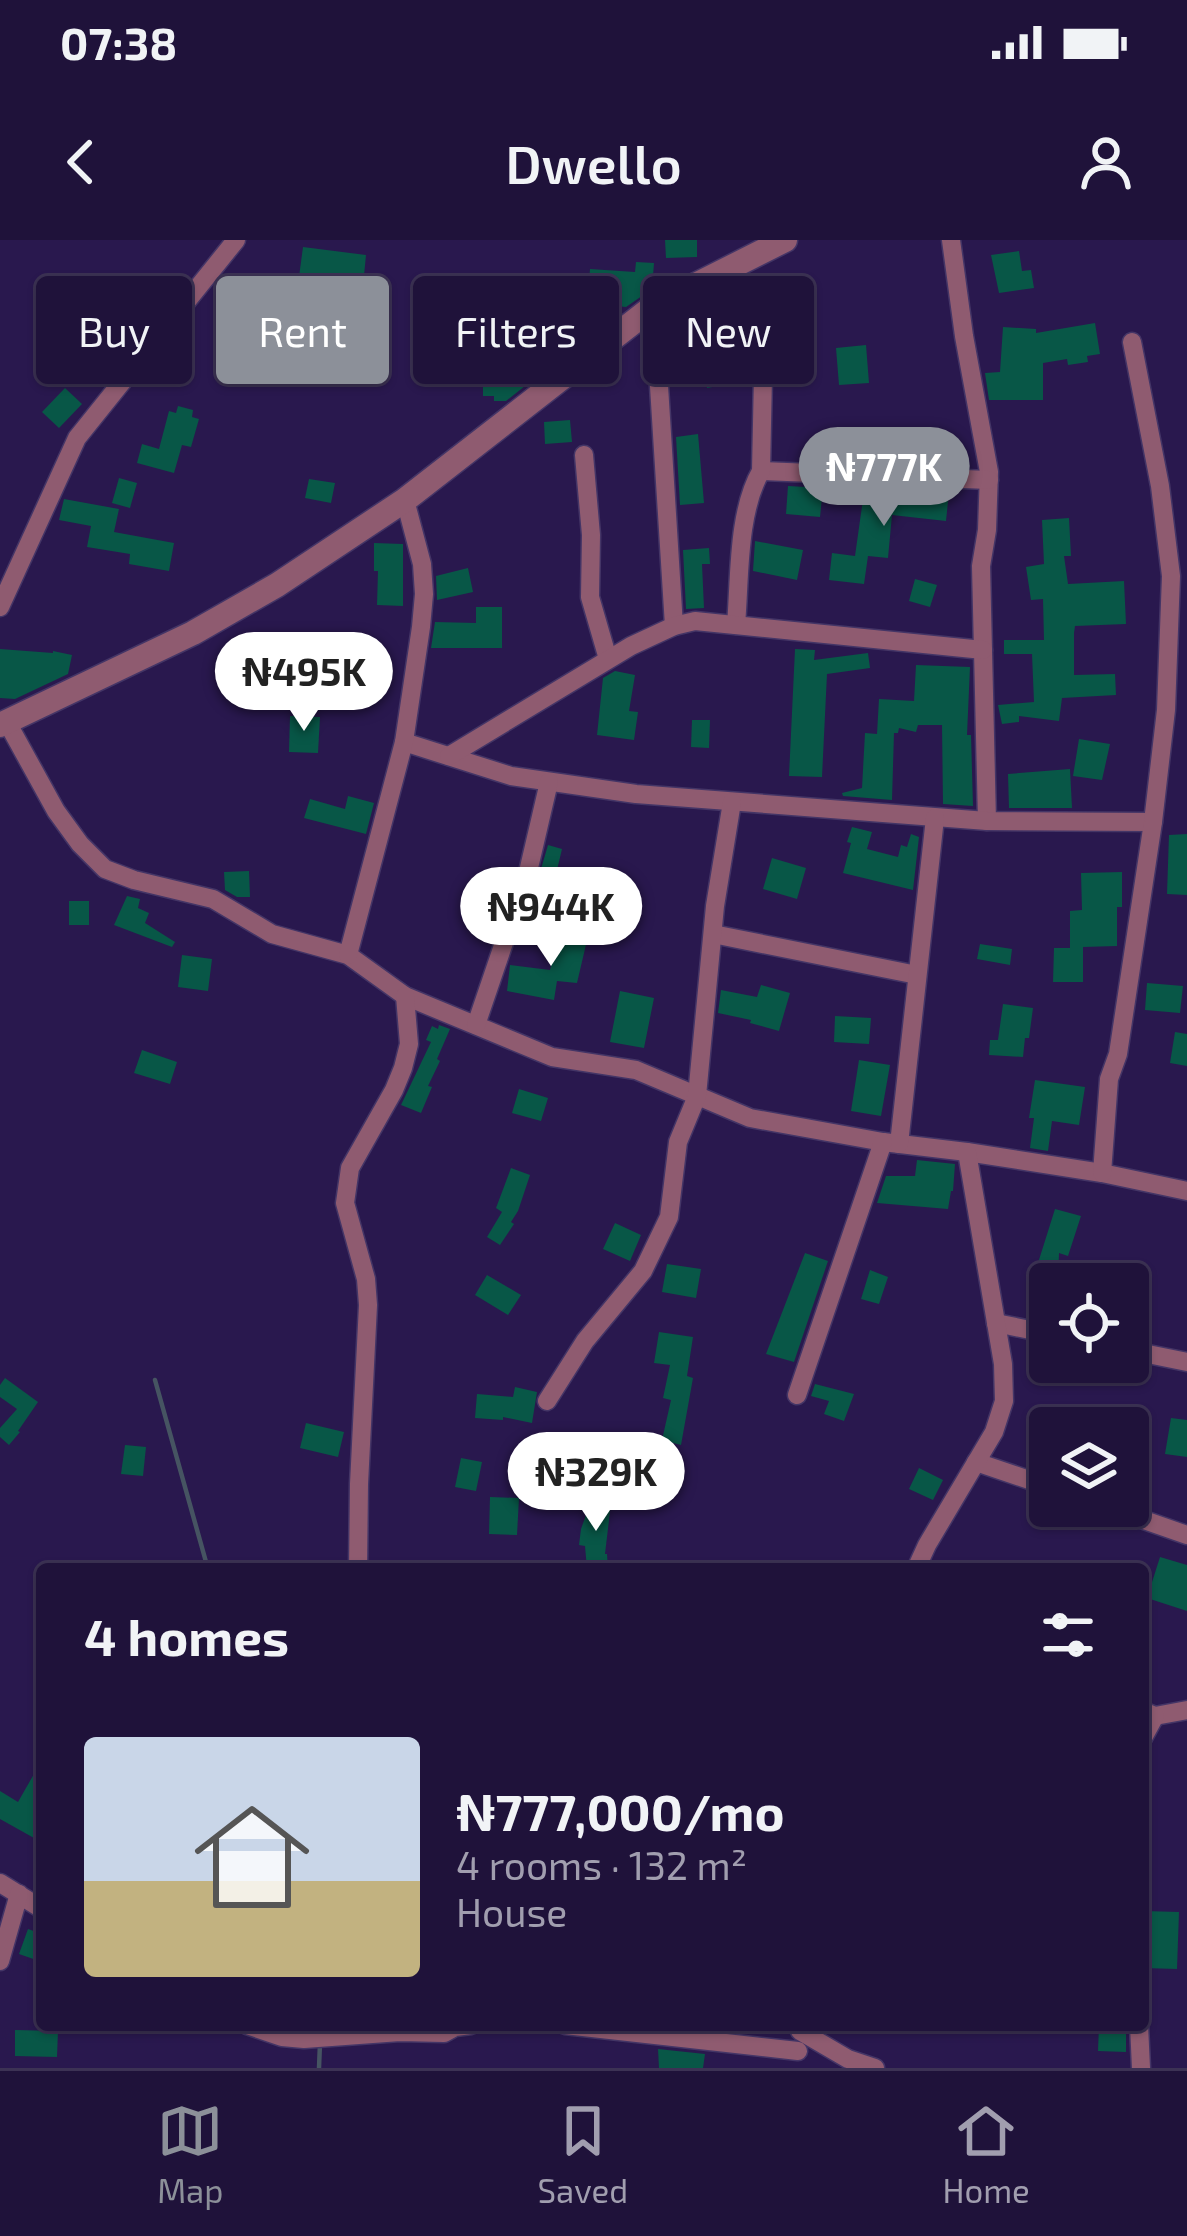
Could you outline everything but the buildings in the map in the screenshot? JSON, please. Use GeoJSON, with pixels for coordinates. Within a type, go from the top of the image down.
{"type":"FeatureCollection","features":[{"type":"Feature","properties":{"kind":"street"},"geometry":{"type":"LineString","coordinates":[[0,607],[77,438],[236,240]]}},
{"type":"Feature","properties":{"kind":"street"},"geometry":{"type":"LineString","coordinates":[[714,276],[785,240]]}},
{"type":"Feature","properties":{"kind":"street"},"geometry":{"type":"LineString","coordinates":[[952,240],[989,480],[981,566],[987,821]]}},
{"type":"Feature","properties":{"kind":"street"},"geometry":{"type":"LineString","coordinates":[[643,315],[405,500],[277,585],[194,633],[3,723],[56,811],[104,869],[213,899],[272,934],[349,955],[405,996],[552,1057],[636,1070],[750,1118],[1102,1173],[1187,1191]]}},
{"type":"Feature","properties":{"kind":"street"},"geometry":{"type":"LineString","coordinates":[[1102,1173],[1109,1079],[1118,1054],[1166,710],[1171,576],[1160,486],[1132,342]]}},
{"type":"Feature","properties":{"kind":"street"},"geometry":{"type":"LineString","coordinates":[[659,384],[674,626]]}},
{"type":"Feature","properties":{"kind":"street"},"geometry":{"type":"LineString","coordinates":[[736,625],[742,540],[761,471],[763,384]]}},
{"type":"Feature","properties":{"kind":"street"},"geometry":{"type":"LineString","coordinates":[[584,455],[591,535],[590,597],[608,659]]}},
{"type":"Feature","properties":{"kind":"street"},"geometry":{"type":"LineString","coordinates":[[761,471],[989,480]]}},
{"type":"Feature","properties":{"kind":"street"},"geometry":{"type":"LineString","coordinates":[[349,955],[404,742],[424,594],[422,565],[405,500]]}},
{"type":"Feature","properties":{"kind":"street"},"geometry":{"type":"LineString","coordinates":[[449,756],[631,646],[695,621],[983,650]]}},
{"type":"Feature","properties":{"kind":"street"},"geometry":{"type":"LineString","coordinates":[[1166,710],[1187,707]]}},
{"type":"Feature","properties":{"kind":"street"},"geometry":{"type":"LineString","coordinates":[[404,742],[511,776],[636,794],[941,824],[1153,822]]}},
{"type":"Feature","properties":{"kind":"street"},"geometry":{"type":"LineString","coordinates":[[476,1025],[528,872],[548,782]]}},
{"type":"Feature","properties":{"kind":"street"},"geometry":{"type":"LineString","coordinates":[[548,1401],[585,1341],[643,1270],[669,1217],[678,1142],[697,1096],[732,802]]}},
{"type":"Feature","properties":{"kind":"street"},"geometry":{"type":"LineString","coordinates":[[797,1395],[891,1143],[941,824]]}},
{"type":"Feature","properties":{"kind":"street"},"geometry":{"type":"LineString","coordinates":[[713,934],[917,975]]}},
{"type":"Feature","properties":{"kind":"street"},"geometry":{"type":"LineString","coordinates":[[358,1563],[368,1305],[366,1279],[345,1203],[350,1168],[403,1068],[409,1044],[405,996]]}},
{"type":"Feature","properties":{"kind":"street"},"geometry":{"type":"LineString","coordinates":[[919,1563],[994,1432],[1004,1401],[1003,1364],[968,1152]]}},
{"type":"Feature","properties":{"kind":"street"},"geometry":{"type":"LineString","coordinates":[[996,1323],[1029,1330]]}},
{"type":"Feature","properties":{"kind":"street"},"geometry":{"type":"LineString","coordinates":[[1149,1354],[1187,1362]]}},
{"type":"Feature","properties":{"kind":"street"},"geometry":{"type":"LineString","coordinates":[[976,1462],[1029,1480]]}},
{"type":"Feature","properties":{"kind":"street"},"geometry":{"type":"LineString","coordinates":[[1149,1522],[1187,1535]]}},
{"type":"Feature","properties":{"kind":"street"},"geometry":{"type":"LineString","coordinates":[[1149,1713],[1187,1710]]}},
{"type":"Feature","properties":{"kind":"street"},"geometry":{"type":"LineString","coordinates":[[0,1883],[36,1905]]}},
{"type":"Feature","properties":{"kind":"street"},"geometry":{"type":"LineString","coordinates":[[0,1961],[19,1894]]}},
{"type":"Feature","properties":{"kind":"street"},"geometry":{"type":"LineString","coordinates":[[264,2031],[304,2039],[443,2031]]}},
{"type":"Feature","properties":{"kind":"street"},"geometry":{"type":"LineString","coordinates":[[639,2031],[799,2044],[874,2068]]}},
{"type":"Feature","properties":{"kind":"street"},"geometry":{"type":"LineString","coordinates":[[1139,2031],[1142,2068]]}},
{"type":"Feature","properties":{"kind":"waterway"},"geometry":{"type":"LineString","coordinates":[[155,1380],[206,1563]]}},
{"type":"Feature","properties":{"kind":"waterway"},"geometry":{"type":"LineString","coordinates":[[319,2068],[320,2043]]}}]}
